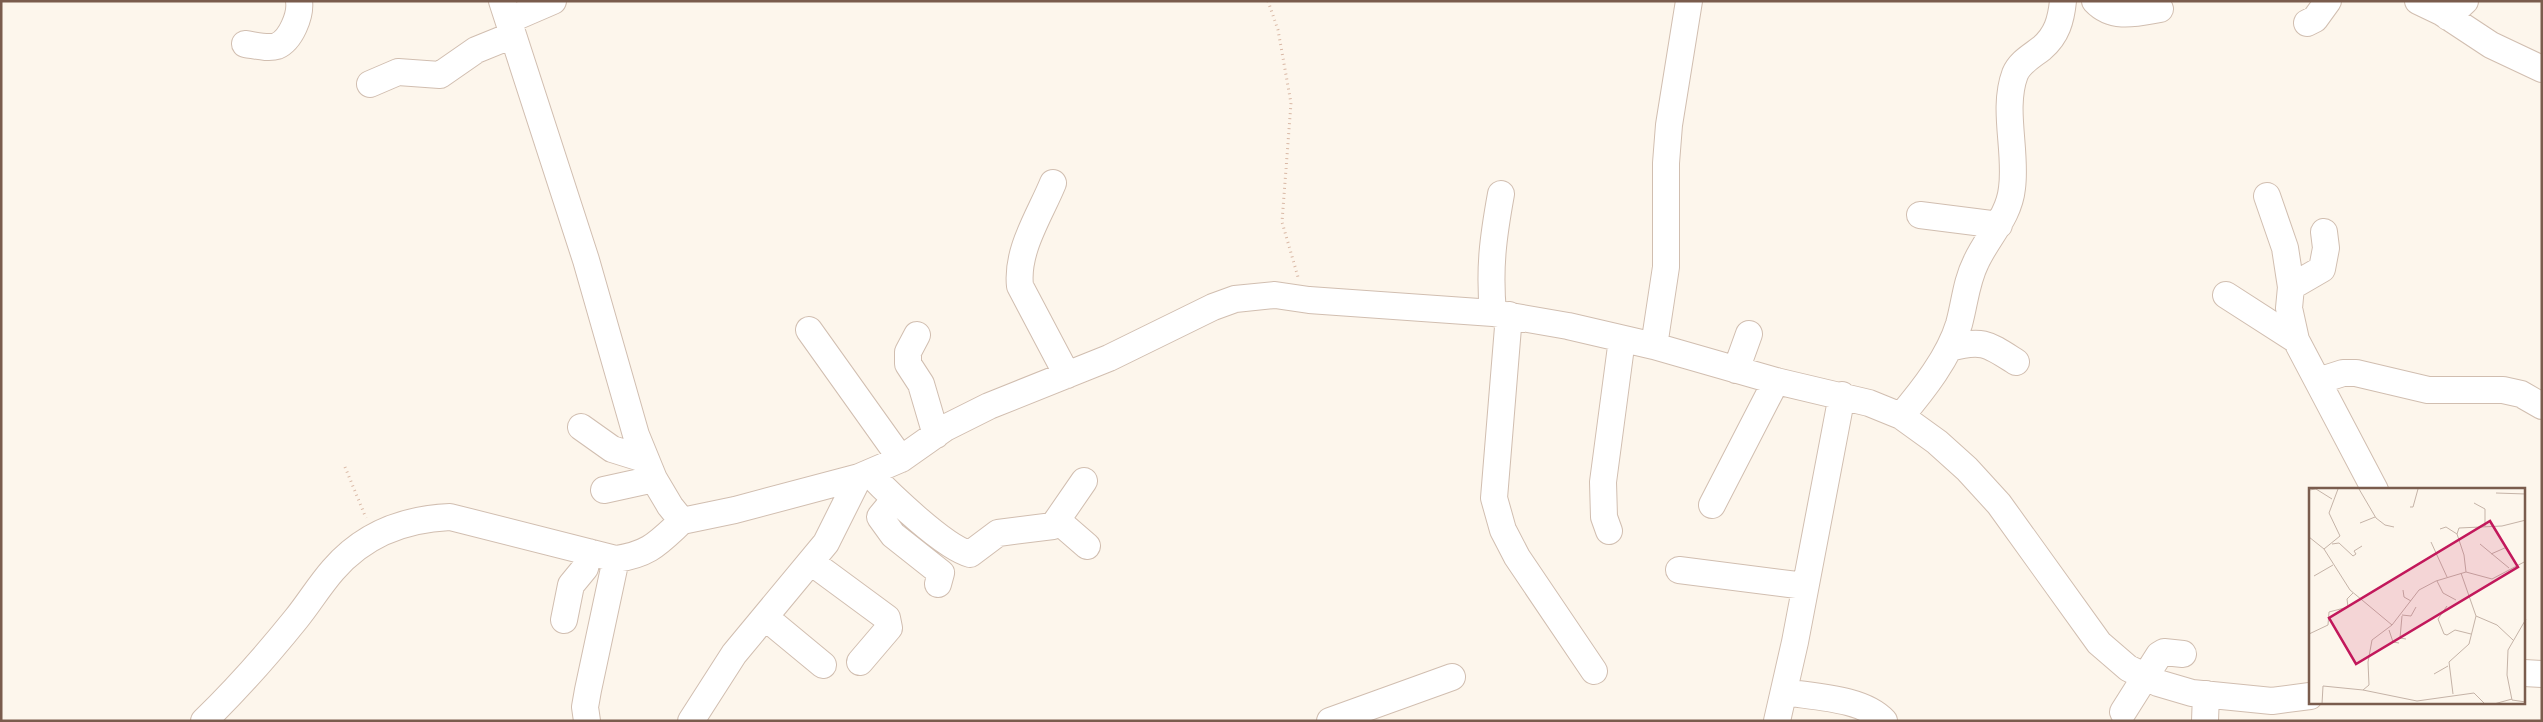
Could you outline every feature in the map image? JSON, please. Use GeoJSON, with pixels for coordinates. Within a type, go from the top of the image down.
{"type":"FeatureCollection","features":[{"type":"Feature","properties":{"kind":"street"},"geometry":{"type":"LineString","coordinates":[[245,44],[276,47],[295,24],[300,9],[299,1]]}},
{"type":"Feature","properties":{"kind":"street"},"geometry":{"type":"LineString","coordinates":[[370,84],[398,72],[440,75],[476,50],[508,19],[553,1]]}},
{"type":"Feature","properties":{"kind":"street"},"geometry":{"type":"LineString","coordinates":[[1654,346],[1666,268],[1666,163],[1669,125],[1689,1]]}},
{"type":"Feature","properties":{"kind":"street"},"geometry":{"type":"LineString","coordinates":[[1901,416],[1949,348],[1959,324],[1968,279],[2006,212],[2012,190],[2012,84],[2016,72],[2052,36],[2061,20],[2063,1]]}},
{"type":"Feature","properties":{"kind":"street"},"geometry":{"type":"LineString","coordinates":[[2095,1],[2111,12],[2129,14],[2160,9]]}},
{"type":"Feature","properties":{"kind":"street"},"geometry":{"type":"LineString","coordinates":[[2308,22],[2315,19],[2328,1]]}},
{"type":"Feature","properties":{"kind":"street"},"geometry":{"type":"LineString","coordinates":[[2418,1],[2456,9],[2492,45],[2542,69]]}},
{"type":"Feature","properties":{"kind":"street"},"geometry":{"type":"LineString","coordinates":[[508,19],[586,260],[627,409],[649,469],[670,506],[682,521]]}},
{"type":"Feature","properties":{"kind":"street"},"geometry":{"type":"LineString","coordinates":[[1053,183],[1022,254],[1018,272],[1020,286],[1067,375]]}},
{"type":"Feature","properties":{"kind":"street"},"geometry":{"type":"LineString","coordinates":[[1501,194],[1490,261],[1501,314],[1494,498],[1503,530],[1517,557],[1594,671]]}},
{"type":"Feature","properties":{"kind":"street"},"geometry":{"type":"LineString","coordinates":[[2267,196],[2285,248],[2291,287],[2289,308],[2296,340],[2374,488]]}},
{"type":"Feature","properties":{"kind":"street"},"geometry":{"type":"LineString","coordinates":[[1920,216],[1999,225]]}},
{"type":"Feature","properties":{"kind":"street"},"geometry":{"type":"LineString","coordinates":[[2291,287],[2322,269],[2326,248],[2324,232]]}},
{"type":"Feature","properties":{"kind":"street"},"geometry":{"type":"LineString","coordinates":[[204,721],[242,684],[332,571],[351,552],[375,536],[402,524],[423,518],[450,517],[616,559],[638,556],[656,545],[682,521],[735,510],[864,475],[900,459],[989,406],[1109,358],[1213,307],[1235,299],[1275,295],[1309,300],[1501,314],[1622,338],[1776,381],[1869,402],[1901,416],[1937,442],[1966,469],[1999,504],[2099,643],[2114,658],[2144,677],[2177,689],[2272,701],[2309,696]]}},
{"type":"Feature","properties":{"kind":"street"},"geometry":{"type":"LineString","coordinates":[[2226,295],[2296,340]]}},
{"type":"Feature","properties":{"kind":"street"},"geometry":{"type":"LineString","coordinates":[[809,330],[900,459]]}},
{"type":"Feature","properties":{"kind":"street"},"geometry":{"type":"LineString","coordinates":[[1736,370],[1749,334]]}},
{"type":"Feature","properties":{"kind":"street"},"geometry":{"type":"LineString","coordinates":[[917,335],[908,352],[908,364],[921,384],[936,436]]}},
{"type":"Feature","properties":{"kind":"street"},"geometry":{"type":"LineString","coordinates":[[1609,531],[1604,517],[1603,482],[1622,338]]}},
{"type":"Feature","properties":{"kind":"street"},"geometry":{"type":"LineString","coordinates":[[1949,348],[1969,342],[1981,342],[2016,362]]}},
{"type":"Feature","properties":{"kind":"street"},"geometry":{"type":"LineString","coordinates":[[2318,381],[2343,373],[2356,373],[2428,390],[2503,390],[2521,394],[2542,406]]}},
{"type":"Feature","properties":{"kind":"street"},"geometry":{"type":"LineString","coordinates":[[1712,505],[1776,381]]}},
{"type":"Feature","properties":{"kind":"street"},"geometry":{"type":"LineString","coordinates":[[1777,721],[1806,586],[1842,395]]}},
{"type":"Feature","properties":{"kind":"street"},"geometry":{"type":"LineString","coordinates":[[581,427],[612,449],[649,469]]}},
{"type":"Feature","properties":{"kind":"street"},"geometry":{"type":"LineString","coordinates":[[604,490],[649,469]]}},
{"type":"Feature","properties":{"kind":"street"},"geometry":{"type":"LineString","coordinates":[[864,475],[946,540],[970,554],[998,533],[1008,530],[1049,527],[1084,481]]}},
{"type":"Feature","properties":{"kind":"street"},"geometry":{"type":"LineString","coordinates":[[691,721],[734,654],[834,531],[864,475]]}},
{"type":"Feature","properties":{"kind":"street"},"geometry":{"type":"LineString","coordinates":[[894,500],[880,517],[893,535],[941,573],[938,584]]}},
{"type":"Feature","properties":{"kind":"street"},"geometry":{"type":"LineString","coordinates":[[1056,520],[1087,546]]}},
{"type":"Feature","properties":{"kind":"street"},"geometry":{"type":"LineString","coordinates":[[564,620],[571,585],[585,568],[589,552]]}},
{"type":"Feature","properties":{"kind":"street"},"geometry":{"type":"LineString","coordinates":[[587,721],[585,707],[588,690],[616,559]]}},
{"type":"Feature","properties":{"kind":"street"},"geometry":{"type":"LineString","coordinates":[[810,562],[887,618],[888,628],[860,662]]}},
{"type":"Feature","properties":{"kind":"street"},"geometry":{"type":"LineString","coordinates":[[1679,570],[1806,586]]}},
{"type":"Feature","properties":{"kind":"street"},"geometry":{"type":"LineString","coordinates":[[765,617],[823,665]]}},
{"type":"Feature","properties":{"kind":"street"},"geometry":{"type":"LineString","coordinates":[[2123,712],[2159,655],[2164,652],[2183,654]]}},
{"type":"Feature","properties":{"kind":"street"},"geometry":{"type":"LineString","coordinates":[[2526,673],[2542,674]]}},
{"type":"Feature","properties":{"kind":"street"},"geometry":{"type":"LineString","coordinates":[[1330,721],[1388,713],[1452,677]]}},
{"type":"Feature","properties":{"kind":"street"},"geometry":{"type":"LineString","coordinates":[[1784,692],[1860,705],[1876,712],[1884,721]]}},
{"type":"Feature","properties":{"kind":"street"},"geometry":{"type":"LineString","coordinates":[[2205,721],[2206,694]]}},
{"type":"Feature","properties":{"kind":"path"},"geometry":{"type":"LineString","coordinates":[[1268,1],[1278,30],[1291,103],[1282,222],[1295,270],[1309,300]]}},
{"type":"Feature","properties":{"kind":"path"},"geometry":{"type":"LineString","coordinates":[[345,467],[375,536]]}}]}
